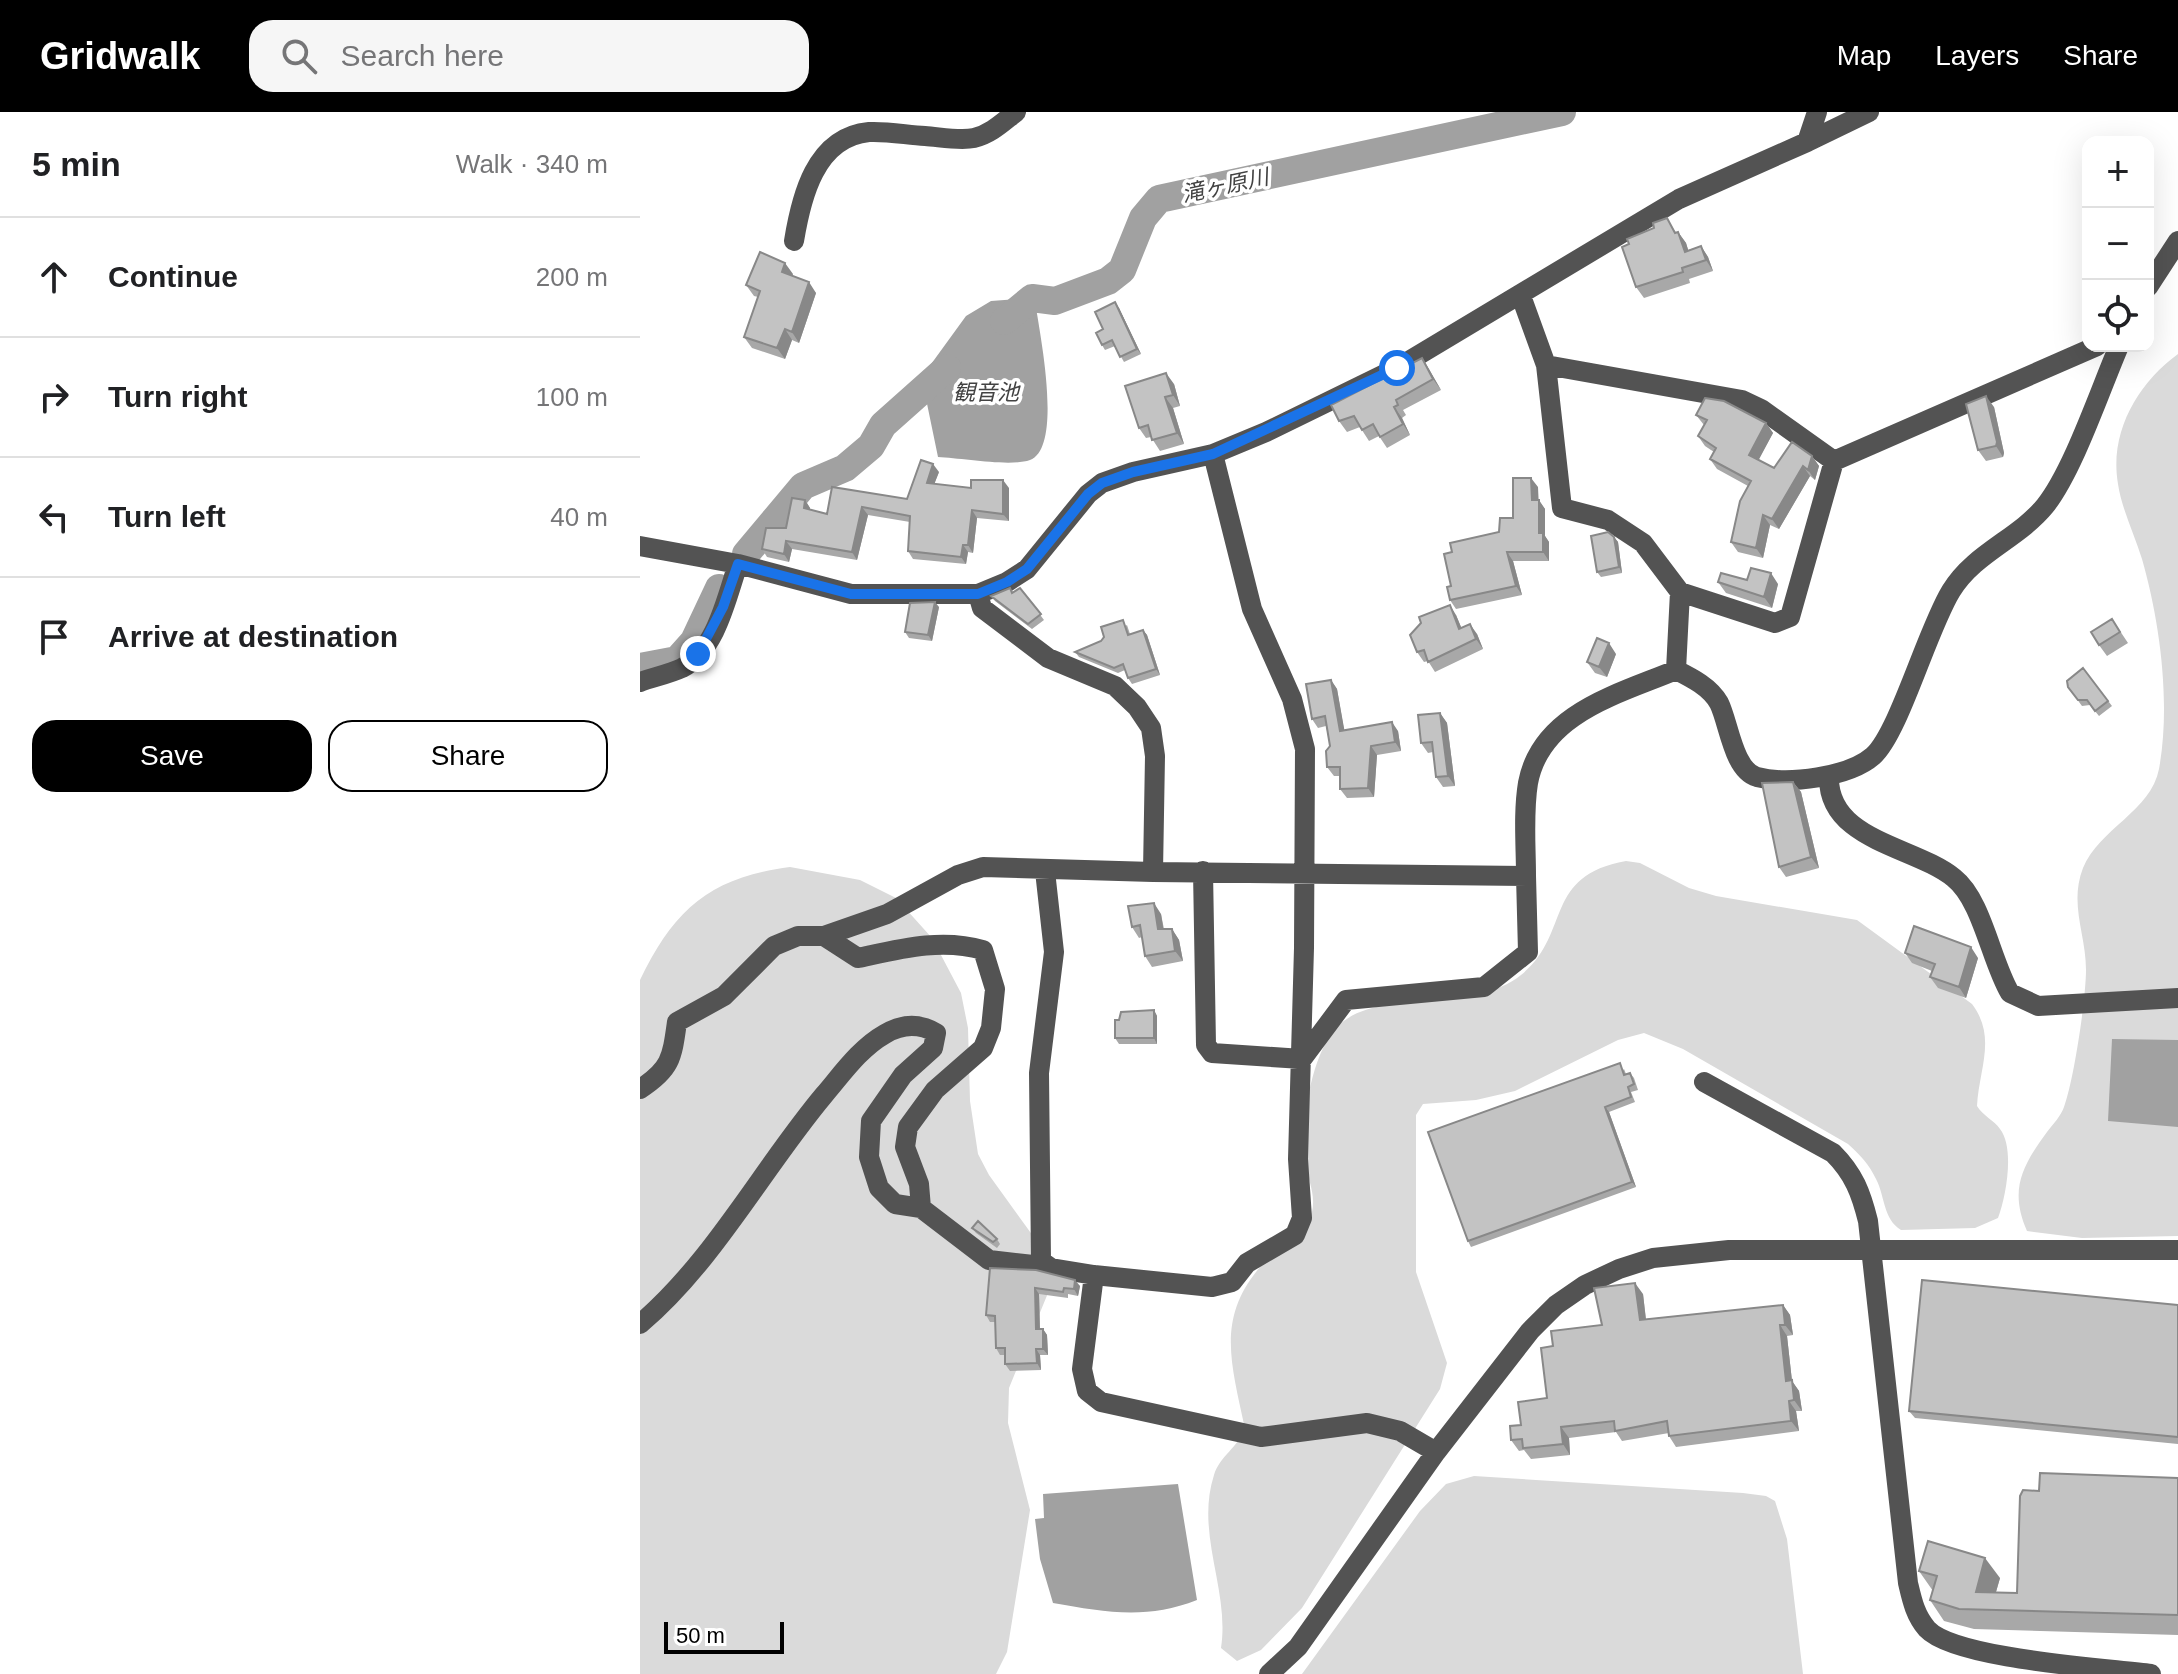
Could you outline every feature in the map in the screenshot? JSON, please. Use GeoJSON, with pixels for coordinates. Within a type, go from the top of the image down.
{"type":"FeatureCollection","features":[{"type":"Feature","properties":{"kind":"street"},"geometry":{"type":"LineString","coordinates":[[794,241],[800,202],[810,178],[824,156],[844,140],[868,132],[973,139],[992,132],[1016,112]]}},
{"type":"Feature","properties":{"kind":"street"},"geometry":{"type":"LineString","coordinates":[[1807,142],[1817,112]]}},
{"type":"Feature","properties":{"kind":"street"},"geometry":{"type":"LineString","coordinates":[[640,546],[738,564],[851,594],[978,594],[1007,582],[1027,569],[1088,494],[1102,483],[1133,472],[1213,454],[1397,368],[1679,199],[1869,112]]}},
{"type":"Feature","properties":{"kind":"street"},"geometry":{"type":"LineString","coordinates":[[2153,280],[2178,241]]}},
{"type":"Feature","properties":{"kind":"street"},"geometry":{"type":"LineString","coordinates":[[1521,296],[1546,365],[1562,508],[1608,520],[1643,543],[1680,592],[1775,623],[1790,617],[1834,461]]}},
{"type":"Feature","properties":{"kind":"street"},"geometry":{"type":"LineString","coordinates":[[1834,461],[2083,352]]}},
{"type":"Feature","properties":{"kind":"street"},"geometry":{"type":"LineString","coordinates":[[1676,670],[1700,683],[1718,701],[1743,768],[1754,777],[1829,776],[1849,772],[1875,755],[1890,731],[1935,617],[1953,587],[1975,561],[2046,505],[2061,480],[2116,352]]}},
{"type":"Feature","properties":{"kind":"street"},"geometry":{"type":"LineString","coordinates":[[1546,365],[1742,400],[1761,409],[1834,461]]}},
{"type":"Feature","properties":{"kind":"street"},"geometry":{"type":"LineString","coordinates":[[1041,1261],[1051,1268],[1094,1275],[1212,1287],[1232,1282],[1247,1263],[1295,1235],[1302,1218],[1298,1159],[1305,749],[1301,723],[1252,609],[1213,454]]}},
{"type":"Feature","properties":{"kind":"street"},"geometry":{"type":"LineString","coordinates":[[640,682],[682,667],[698,654],[723,607],[738,564]]}},
{"type":"Feature","properties":{"kind":"street"},"geometry":{"type":"LineString","coordinates":[[1676,670],[1680,592]]}},
{"type":"Feature","properties":{"kind":"street"},"geometry":{"type":"LineString","coordinates":[[978,594],[982,608],[1048,658],[1115,686],[1137,707],[1151,728],[1155,756],[1153,872]]}},
{"type":"Feature","properties":{"kind":"street"},"geometry":{"type":"LineString","coordinates":[[1302,1059],[1346,1000],[1484,987],[1528,952],[1528,785],[1545,740],[1571,717],[1676,670]]}},
{"type":"Feature","properties":{"kind":"street"},"geometry":{"type":"LineString","coordinates":[[1829,776],[1829,793],[1846,819],[1871,836],[1956,879],[1969,895],[2010,993],[2038,1006],[2178,998]]}},
{"type":"Feature","properties":{"kind":"street"},"geometry":{"type":"LineString","coordinates":[[640,1089],[659,1076],[672,1057],[677,1022],[724,996],[774,946],[798,936],[824,936],[887,914],[958,875],[983,867],[1020,866],[1045,871],[1526,876]]}},
{"type":"Feature","properties":{"kind":"street"},"geometry":{"type":"LineString","coordinates":[[1041,1261],[1039,1073],[1054,952],[1045,871]]}},
{"type":"Feature","properties":{"kind":"street"},"geometry":{"type":"LineString","coordinates":[[1203,871],[1206,1045],[1212,1053],[1302,1059]]}},
{"type":"Feature","properties":{"kind":"street"},"geometry":{"type":"LineString","coordinates":[[824,936],[858,958],[900,949],[956,943],[983,950],[995,989],[991,1028],[983,1048],[935,1090],[908,1127],[905,1147],[919,1184],[921,1208]]}},
{"type":"Feature","properties":{"kind":"street"},"geometry":{"type":"LineString","coordinates":[[640,1324],[687,1278],[779,1151],[853,1060],[883,1035],[905,1025],[926,1027],[936,1033],[933,1048],[903,1075],[871,1121],[869,1157],[879,1188],[895,1204],[921,1208],[989,1260],[1033,1265],[1041,1261]]}},
{"type":"Feature","properties":{"kind":"street"},"geometry":{"type":"LineString","coordinates":[[1704,1082],[1833,1153],[1849,1169],[1859,1188],[1870,1253],[1908,1583],[1915,1612],[1928,1630],[1967,1649],[2151,1674]]}},
{"type":"Feature","properties":{"kind":"street"},"geometry":{"type":"LineString","coordinates":[[1269,1674],[1298,1647],[1436,1452],[1538,1322],[1585,1285],[1619,1269],[1653,1258],[1692,1252],[2178,1250]]}},
{"type":"Feature","properties":{"kind":"street"},"geometry":{"type":"LineString","coordinates":[[1094,1275],[1082,1369],[1087,1391],[1101,1402],[1261,1437],[1367,1423],[1400,1431],[1436,1452]]}},
{"type":"Feature","properties":{"kind":"shaded area"},"geometry":{"type":"Polygon","coordinates":[[[2178,354],[2178,1236],[2082,1238],[2027,1231],[2019,1203],[2021,1179],[2038,1144],[2063,1110],[2079,1039],[2086,970],[2078,907],[2079,881],[2091,854],[2146,797],[2159,769],[2164,717],[2162,663],[2154,609],[2142,559],[2120,494],[2116,465],[2122,428],[2130,410],[2150,379],[2178,354]]]}},
{"type":"Feature","properties":{"kind":"shaded area"},"geometry":{"type":"Polygon","coordinates":[[[1626,861],[1640,863],[1689,888],[1716,896],[1857,920],[1972,1004],[1984,1029],[1985,1041],[1977,1106],[2000,1129],[2007,1148],[2006,1186],[1998,1218],[1975,1228],[1901,1230],[1891,1220],[1870,1169],[1848,1144],[1683,1049],[1644,1033],[1618,1040],[1515,1091],[1476,1100],[1423,1104],[1416,1115],[1416,1272],[1447,1363],[1440,1389],[1302,1608],[1261,1650],[1237,1661],[1221,1648],[1221,1605],[1208,1519],[1214,1475],[1245,1429],[1234,1378],[1231,1334],[1234,1313],[1242,1293],[1275,1251],[1312,1212],[1313,1199],[1305,1149],[1306,1111],[1320,1054],[1338,1026],[1356,1014],[1400,1003],[1476,995],[1500,987],[1521,975],[1537,959],[1569,893],[1581,879],[1599,869],[1626,861]]]}},
{"type":"Feature","properties":{"kind":"shaded area"},"geometry":{"type":"Polygon","coordinates":[[[790,867],[860,880],[896,898],[932,938],[961,993],[968,1028],[970,1101],[978,1154],[989,1175],[1041,1247],[1048,1293],[1009,1388],[1008,1423],[1030,1510],[1007,1652],[996,1674],[640,1674],[640,980],[667,934],[698,901],[738,879],[790,867]]]}},
{"type":"Feature","properties":{"kind":"shaded area"},"geometry":{"type":"Polygon","coordinates":[[[1474,1476],[1743,1493],[1766,1496],[1775,1501],[1787,1539],[1803,1674],[1302,1674],[1420,1511],[1446,1484],[1474,1476]]]}},
{"type":"Feature","properties":{"kind":"water","name":"観音池"},"geometry":{"type":"Polygon","coordinates":[[[1032,298],[1035,301],[1047,386],[1046,434],[1040,451],[1030,460],[1011,463],[938,457],[925,394],[913,389],[966,316],[991,301],[1032,298]]]}},
{"type":"Feature","properties":{"kind":"water"},"geometry":{"type":"Polygon","coordinates":[[[2112,1039],[2178,1040],[2178,1127],[2108,1121],[2112,1039]]]}},
{"type":"Feature","properties":{"kind":"water"},"geometry":{"type":"Polygon","coordinates":[[[1178,1484],[1197,1600],[1143,1612],[1108,1611],[1053,1603],[1040,1559],[1035,1519],[1044,1518],[1043,1494],[1178,1484]]]}},
{"type":"Feature","properties":{"kind":"building"},"geometry":{"type":"Polygon","coordinates":[[[1667,218],[1675,233],[1678,232],[1685,252],[1701,246],[1706,260],[1682,268],[1683,272],[1636,287],[1622,247],[1629,244],[1627,239],[1654,228],[1653,223],[1667,218]]]}},
{"type":"Feature","properties":{"kind":"building"},"geometry":{"type":"Polygon","coordinates":[[[760,252],[785,263],[782,272],[809,282],[792,332],[785,329],[777,348],[744,337],[760,291],[746,285],[760,252]]]}},
{"type":"Feature","properties":{"kind":"building"},"geometry":{"type":"Polygon","coordinates":[[[1115,302],[1137,349],[1120,357],[1112,340],[1102,345],[1096,333],[1103,329],[1095,312],[1115,302]]]}},
{"type":"Feature","properties":{"kind":"building"},"geometry":{"type":"Polygon","coordinates":[[[1422,358],[1433,379],[1396,400],[1398,405],[1394,407],[1403,424],[1380,437],[1373,424],[1362,430],[1354,416],[1339,421],[1331,405],[1422,358]]]}},
{"type":"Feature","properties":{"kind":"building"},"geometry":{"type":"Polygon","coordinates":[[[1166,373],[1173,395],[1165,397],[1177,433],[1152,440],[1148,425],[1139,428],[1125,386],[1166,373]]]}},
{"type":"Feature","properties":{"kind":"building"},"geometry":{"type":"Polygon","coordinates":[[[1986,396],[1997,442],[1996,446],[1978,450],[1966,404],[1986,396]]]}},
{"type":"Feature","properties":{"kind":"building"},"geometry":{"type":"Polygon","coordinates":[[[1705,398],[1724,401],[1766,423],[1749,455],[1774,468],[1792,442],[1812,456],[1808,470],[1803,466],[1772,519],[1763,515],[1756,548],[1731,542],[1740,501],[1751,481],[1710,459],[1716,448],[1698,436],[1707,420],[1696,415],[1705,398]]]}},
{"type":"Feature","properties":{"kind":"building"},"geometry":{"type":"Polygon","coordinates":[[[921,460],[933,464],[927,483],[971,488],[971,480],[1003,480],[1003,514],[972,510],[968,545],[963,545],[961,557],[908,551],[910,516],[862,507],[852,552],[786,541],[784,554],[762,549],[766,528],[786,528],[792,498],[805,500],[804,508],[827,514],[832,487],[907,499],[921,460]]]}},
{"type":"Feature","properties":{"kind":"building"},"geometry":{"type":"Polygon","coordinates":[[[1513,478],[1531,478],[1532,500],[1539,500],[1539,533],[1543,533],[1543,552],[1507,552],[1516,586],[1450,600],[1447,587],[1451,586],[1444,554],[1452,552],[1450,543],[1499,532],[1500,518],[1513,518],[1513,478]]]}},
{"type":"Feature","properties":{"kind":"building"},"geometry":{"type":"Polygon","coordinates":[[[1608,532],[1614,537],[1619,567],[1597,572],[1591,536],[1608,532]]]}},
{"type":"Feature","properties":{"kind":"building"},"geometry":{"type":"Polygon","coordinates":[[[1751,568],[1771,573],[1764,597],[1718,582],[1721,573],[1747,580],[1751,568]]]}},
{"type":"Feature","properties":{"kind":"building"},"geometry":{"type":"Polygon","coordinates":[[[1010,588],[1012,593],[1020,588],[1041,614],[1028,624],[991,596],[1010,588]]]}},
{"type":"Feature","properties":{"kind":"building"},"geometry":{"type":"Polygon","coordinates":[[[935,602],[928,635],[905,632],[910,603],[935,602]]]}},
{"type":"Feature","properties":{"kind":"building"},"geometry":{"type":"Polygon","coordinates":[[[1450,605],[1459,629],[1470,624],[1476,639],[1428,662],[1424,650],[1417,652],[1410,635],[1421,623],[1419,617],[1450,605]]]}},
{"type":"Feature","properties":{"kind":"building"},"geometry":{"type":"Polygon","coordinates":[[[2112,619],[2120,632],[2099,645],[2091,632],[2112,619]]]}},
{"type":"Feature","properties":{"kind":"building"},"geometry":{"type":"Polygon","coordinates":[[[1123,620],[1128,635],[1143,630],[1156,669],[1128,678],[1123,664],[1114,668],[1075,652],[1101,641],[1104,637],[1101,627],[1123,620]]]}},
{"type":"Feature","properties":{"kind":"building"},"geometry":{"type":"Polygon","coordinates":[[[1597,638],[1609,643],[1599,667],[1587,662],[1597,638]]]}},
{"type":"Feature","properties":{"kind":"building"},"geometry":{"type":"Polygon","coordinates":[[[2083,668],[2108,701],[2095,711],[2087,700],[2078,700],[2068,687],[2067,681],[2083,668]]]}},
{"type":"Feature","properties":{"kind":"building"},"geometry":{"type":"Polygon","coordinates":[[[1331,680],[1340,731],[1392,722],[1395,742],[1371,746],[1368,788],[1340,789],[1340,767],[1327,767],[1326,751],[1330,746],[1325,716],[1312,719],[1306,684],[1331,680]]]}},
{"type":"Feature","properties":{"kind":"building"},"geometry":{"type":"Polygon","coordinates":[[[1440,713],[1448,776],[1436,777],[1432,742],[1421,743],[1418,715],[1440,713]]]}},
{"type":"Feature","properties":{"kind":"building"},"geometry":{"type":"Polygon","coordinates":[[[1793,782],[1811,857],[1779,867],[1762,783],[1793,782]]]}},
{"type":"Feature","properties":{"kind":"building"},"geometry":{"type":"Polygon","coordinates":[[[1154,903],[1158,929],[1172,929],[1175,951],[1145,956],[1140,925],[1132,927],[1128,906],[1154,903]]]}},
{"type":"Feature","properties":{"kind":"building"},"geometry":{"type":"Polygon","coordinates":[[[1914,926],[1971,947],[1959,987],[1930,977],[1935,964],[1905,953],[1914,926]]]}},
{"type":"Feature","properties":{"kind":"building"},"geometry":{"type":"Polygon","coordinates":[[[1154,1010],[1154,1038],[1115,1038],[1115,1020],[1119,1020],[1121,1012],[1154,1010]]]}},
{"type":"Feature","properties":{"kind":"building"},"geometry":{"type":"Polygon","coordinates":[[[1620,1063],[1624,1075],[1630,1073],[1634,1084],[1628,1087],[1631,1097],[1605,1107],[1632,1182],[1468,1241],[1428,1132],[1620,1063]]]}},
{"type":"Feature","properties":{"kind":"building"},"geometry":{"type":"Polygon","coordinates":[[[978,1221],[997,1239],[993,1242],[972,1228],[978,1221]]]}},
{"type":"Feature","properties":{"kind":"building"},"geometry":{"type":"Polygon","coordinates":[[[990,1268],[1036,1270],[1075,1280],[1074,1289],[1064,1288],[1063,1292],[1035,1288],[1036,1329],[1043,1329],[1043,1349],[1036,1349],[1037,1363],[1005,1364],[1005,1348],[996,1348],[995,1316],[986,1315],[990,1268]]]}},
{"type":"Feature","properties":{"kind":"building"},"geometry":{"type":"Polygon","coordinates":[[[1922,1280],[2178,1305],[2178,1437],[1909,1411],[1922,1280]]]}},
{"type":"Feature","properties":{"kind":"building"},"geometry":{"type":"Polygon","coordinates":[[[1635,1283],[1640,1320],[1783,1305],[1785,1325],[1780,1325],[1786,1381],[1792,1380],[1794,1400],[1789,1401],[1791,1421],[1669,1436],[1667,1421],[1615,1431],[1614,1421],[1561,1427],[1563,1444],[1523,1448],[1522,1439],[1511,1440],[1510,1426],[1521,1425],[1518,1402],[1547,1398],[1541,1348],[1553,1346],[1551,1331],[1602,1325],[1594,1288],[1635,1283]]]}},
{"type":"Feature","properties":{"kind":"building"},"geometry":{"type":"Polygon","coordinates":[[[2040,1473],[2178,1478],[2178,1615],[1959,1609],[1930,1600],[1937,1576],[1919,1571],[1928,1541],[1985,1558],[1976,1592],[2017,1593],[2020,1496],[2023,1490],[2039,1491],[2040,1473]]]}},
{"type":"Feature","properties":{"kind":"waterway","name":"滝ヶ原川"},"geometry":{"type":"LineString","coordinates":[[1004,321],[1032,298],[1055,301],[1108,281],[1122,270],[1143,218],[1159,199],[1562,112]]}},
{"type":"Feature","properties":{"kind":"waterway","name":"滝ヶ原川"},"geometry":{"type":"LineString","coordinates":[[746,554],[803,486],[845,468],[871,446],[883,425],[947,368]]}},
{"type":"Feature","properties":{"kind":"waterway","name":"滝ヶ原川"},"geometry":{"type":"LineString","coordinates":[[640,667],[677,660],[694,641],[719,588]]}},
{"type":"Feature","properties":{"kind":"route"},"geometry":{"type":"LineString","coordinates":[[698,654],[723,607],[738,564],[851,594],[978,594],[1007,582],[1027,569],[1088,494],[1102,483],[1133,472],[1213,454],[1266,432],[1397,368]]}}]}
